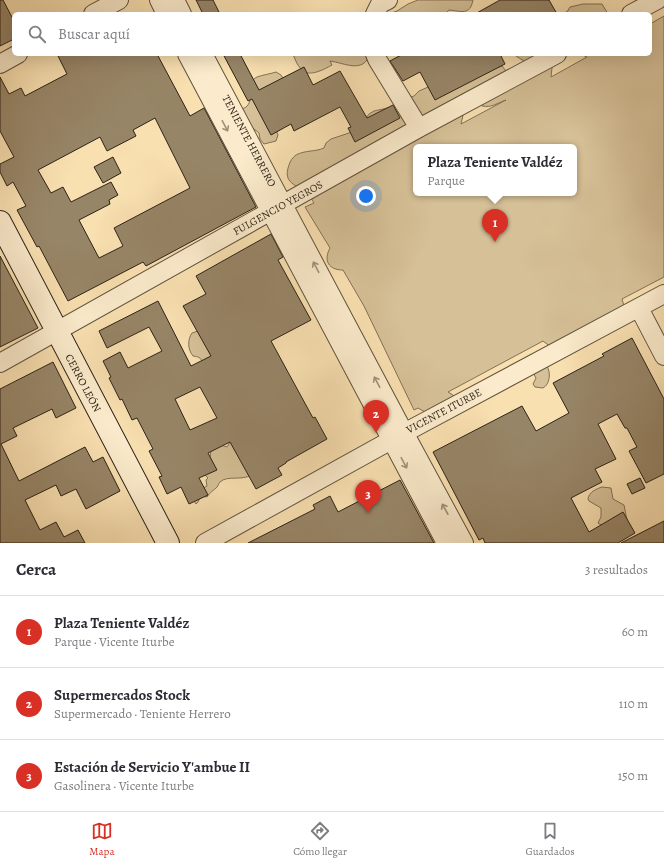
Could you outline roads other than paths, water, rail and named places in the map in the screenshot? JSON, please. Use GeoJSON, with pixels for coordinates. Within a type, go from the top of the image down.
{"type":"FeatureCollection","features":[{"type":"Feature","properties":{"kind":"street"},"geometry":{"type":"LineString","coordinates":[[97,12],[119,0]]}},
{"type":"Feature","properties":{"kind":"street"},"geometry":{"type":"LineString","coordinates":[[159,0],[165,12]]}},
{"type":"Feature","properties":{"kind":"street"},"geometry":{"type":"LineString","coordinates":[[174,0],[181,12]]}},
{"type":"Feature","properties":{"kind":"street"},"geometry":{"type":"LineString","coordinates":[[377,12],[380,4],[388,0]]}},
{"type":"Feature","properties":{"kind":"street"},"geometry":{"type":"LineString","coordinates":[[635,12],[657,0]]}},
{"type":"Feature","properties":{"kind":"street"},"geometry":{"type":"LineString","coordinates":[[0,64],[14,56]]}},
{"type":"Feature","properties":{"kind":"street","name":"TENIENTE HERRERO"},"geometry":{"type":"LineString","coordinates":[[188,56],[216,94],[398,436],[464,543]]}},
{"type":"Feature","properties":{"kind":"street","name":"TENIENTE HERRERO"},"geometry":{"type":"LineString","coordinates":[[204,56],[216,94]]}},
{"type":"Feature","properties":{"kind":"street"},"geometry":{"type":"LineString","coordinates":[[376,56],[419,128]]}},
{"type":"Feature","properties":{"kind":"street","name":"FULGENCIO YEGROS"},"geometry":{"type":"LineString","coordinates":[[0,363],[419,128],[553,56]]}},
{"type":"Feature","properties":{"kind":"street","name":"CERRO LEÓN"},"geometry":{"type":"LineString","coordinates":[[0,222],[56,332],[168,543]]}},
{"type":"Feature","properties":{"kind":"street","name":"VICENTE ITURBE"},"geometry":{"type":"LineString","coordinates":[[205,543],[398,436],[664,294]]}},
{"type":"Feature","properties":{"kind":"street"},"geometry":{"type":"LineString","coordinates":[[639,308],[664,356]]}},
{"type":"Feature","properties":{"kind":"street","name":"TENIENTE HERRERO"},"geometry":{"type":"LineString","coordinates":[[398,436],[446,543]]}},
{"type":"Feature","properties":{"kind":"place","name":"Plaza Teniente Valdéz"},"geometry":{"type":"Point","coordinates":[495,242]}},
{"type":"Feature","properties":{"kind":"place","name":"Supermercados Stock"},"geometry":{"type":"Point","coordinates":[376,433]}},
{"type":"Feature","properties":{"kind":"place","name":"Estación de Servicio Y'ambue II"},"geometry":{"type":"Point","coordinates":[368,513]}}]}
